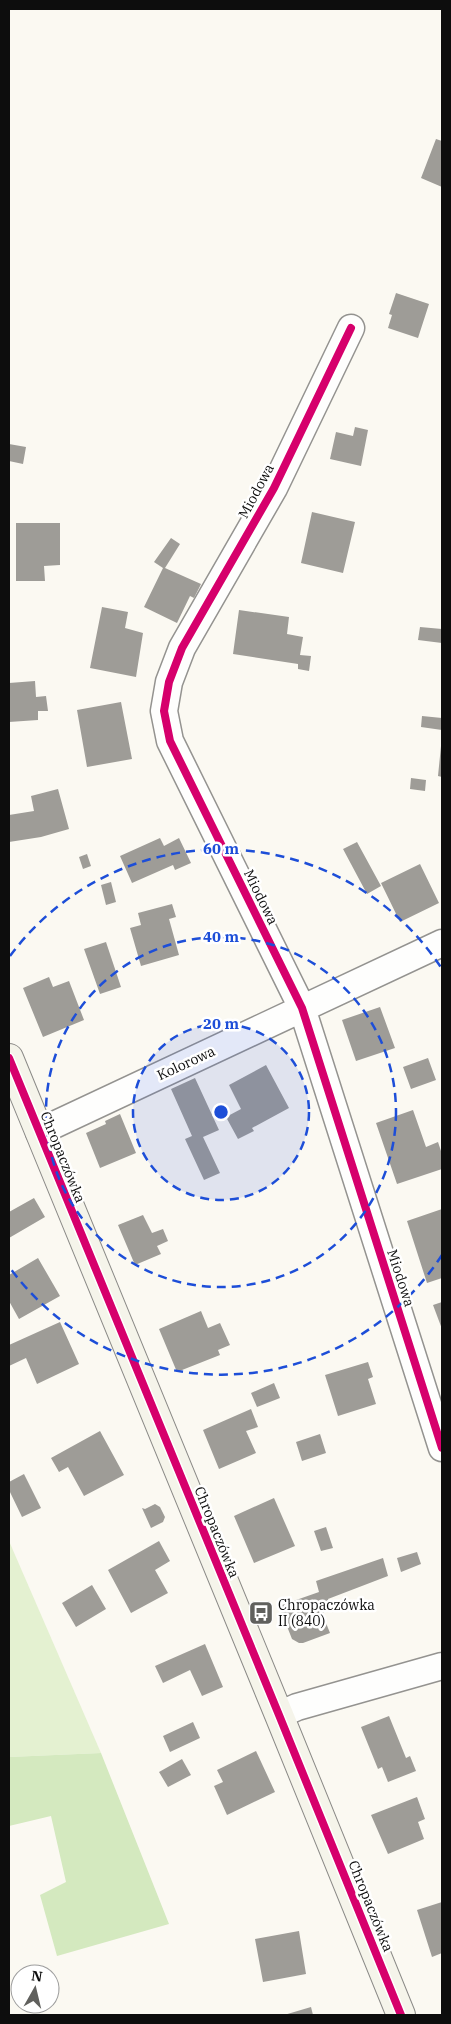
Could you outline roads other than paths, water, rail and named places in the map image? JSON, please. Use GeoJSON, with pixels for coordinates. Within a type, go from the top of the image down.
{"type":"FeatureCollection","features":[{"type":"Feature","properties":{"kind":"street","name":"Miodowa"},"geometry":{"type":"LineString","coordinates":[[351,328],[274,488],[182,648],[169,682],[164,711],[170,741],[302,1008],[442,1448]]}},
{"type":"Feature","properties":{"kind":"street","name":"Kolorowa"},"geometry":{"type":"LineString","coordinates":[[39,1132],[442,943]]}},
{"type":"Feature","properties":{"kind":"street","name":"Chropaczówka"},"geometry":{"type":"LineString","coordinates":[[9,1058],[401,2015]]}},
{"type":"Feature","properties":{"kind":"street"},"geometry":{"type":"LineString","coordinates":[[279,1715],[297,1707],[442,1666]]}},
{"type":"Feature","properties":{"kind":"place","name":"Chropaczówka II (840)"},"geometry":{"type":"Point","coordinates":[261,1613]}}]}
